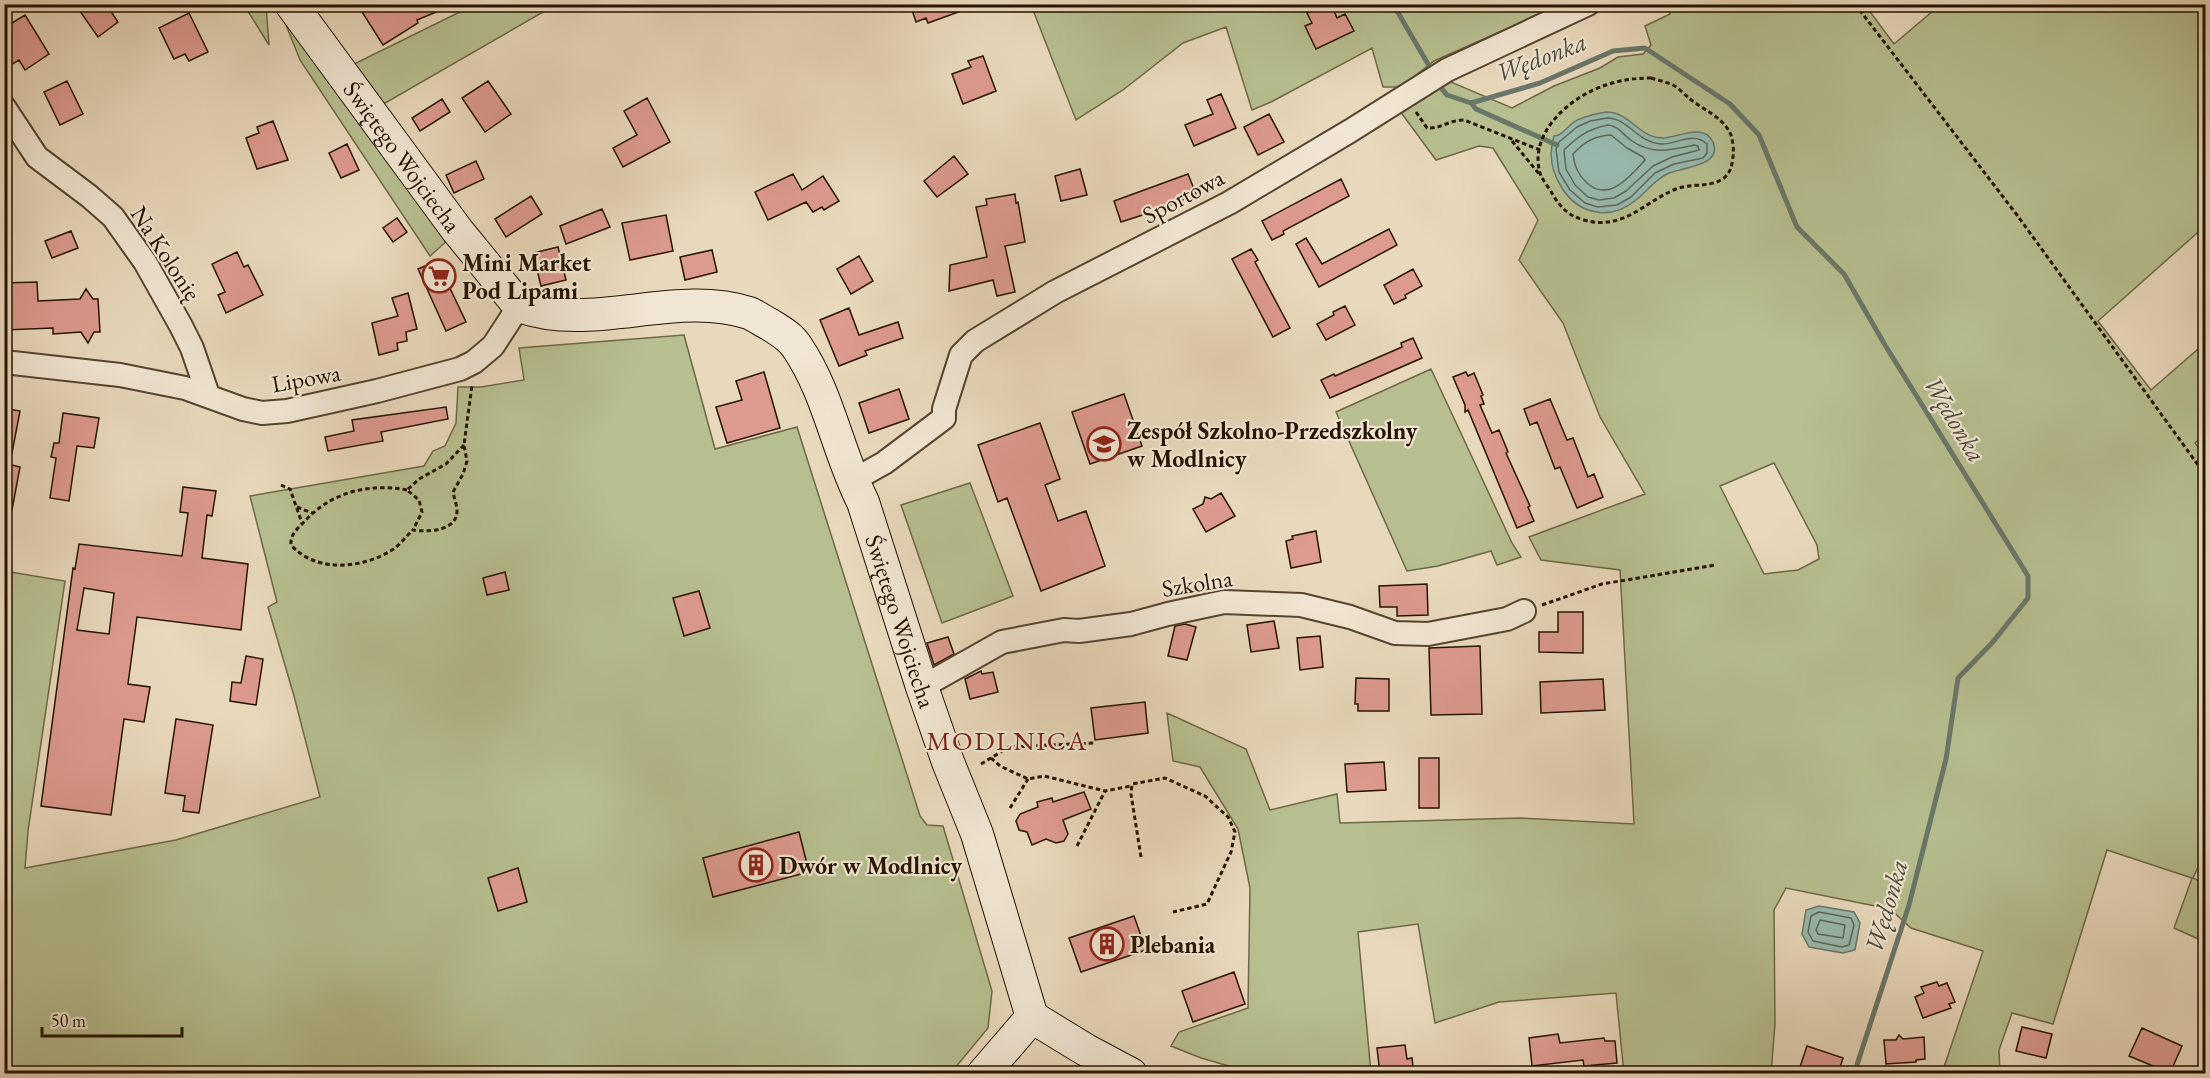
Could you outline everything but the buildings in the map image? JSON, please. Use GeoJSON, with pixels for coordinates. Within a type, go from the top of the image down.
{"type":"FeatureCollection","features":[{"type":"Feature","properties":{"kind":"street","name":"Świętego Wojciecha"},"geometry":{"type":"LineString","coordinates":[[291,4],[453,225],[519,306],[530,310],[588,315],[679,306],[723,308],[751,314],[787,335],[796,345],[820,389],[862,502],[922,687],[948,762],[977,834],[1032,1017]]}},
{"type":"Feature","properties":{"kind":"street","name":"Sportowa"},"geometry":{"type":"LineString","coordinates":[[852,480],[884,463],[944,418],[944,409],[961,355],[975,341],[1055,292],[1229,203],[1447,70],[1588,4]]}},
{"type":"Feature","properties":{"kind":"street","name":"Na Kolonię"},"geometry":{"type":"LineString","coordinates":[[4,107],[37,157],[89,196],[112,217],[145,262],[192,348],[208,395]]}},
{"type":"Feature","properties":{"kind":"street","name":"Lipowa"},"geometry":{"type":"LineString","coordinates":[[4,362],[120,375],[185,388],[243,409],[262,413],[286,411],[429,379],[460,369],[474,362],[493,346],[519,306]]}},
{"type":"Feature","properties":{"kind":"street","name":"Szkolna"},"geometry":{"type":"LineString","coordinates":[[922,687],[1002,642],[1064,630],[1079,632],[1131,624],[1224,602],[1301,605],[1350,617],[1395,633],[1428,634],[1507,619],[1524,611]]}},
{"type":"Feature","properties":{"kind":"street"},"geometry":{"type":"LineString","coordinates":[[983,1074],[1032,1017],[1131,1074]]}},
{"type":"Feature","properties":{"kind":"path"},"geometry":{"type":"LineString","coordinates":[[1855,4],[2017,214],[2205,476]]}},
{"type":"Feature","properties":{"kind":"path"},"geometry":{"type":"LineString","coordinates":[[1511,140],[1541,176],[1561,207],[1575,217],[1596,224],[1627,218],[1677,189],[1713,183],[1724,178],[1731,170],[1734,150],[1731,134],[1720,119],[1673,85],[1651,78],[1628,79],[1603,86],[1573,102],[1551,123],[1541,144],[1539,161],[1541,176]]}},
{"type":"Feature","properties":{"kind":"path"},"geometry":{"type":"LineString","coordinates":[[1404,96],[1428,128],[1435,129],[1453,120],[1464,120],[1540,150]]}},
{"type":"Feature","properties":{"kind":"path"},"geometry":{"type":"LineString","coordinates":[[413,530],[429,532],[449,524],[456,518],[453,492],[467,461],[464,445],[472,384]]}},
{"type":"Feature","properties":{"kind":"path"},"geometry":{"type":"LineString","coordinates":[[407,490],[419,479],[446,465],[464,445]]}},
{"type":"Feature","properties":{"kind":"path"},"geometry":{"type":"LineString","coordinates":[[281,485],[290,489],[303,523]]}},
{"type":"Feature","properties":{"kind":"path"},"geometry":{"type":"LineString","coordinates":[[389,487],[407,490],[419,500],[422,512],[413,530],[393,549],[374,558],[352,564],[325,565],[306,559],[291,545],[290,539],[312,513],[324,503],[363,488],[389,487]]}},
{"type":"Feature","properties":{"kind":"path"},"geometry":{"type":"LineString","coordinates":[[297,507],[312,513]]}},
{"type":"Feature","properties":{"kind":"path"},"geometry":{"type":"LineString","coordinates":[[1524,611],[1602,584],[1716,565]]}},
{"type":"Feature","properties":{"kind":"path"},"geometry":{"type":"LineString","coordinates":[[981,765],[1009,747],[1094,743]]}},
{"type":"Feature","properties":{"kind":"path"},"geometry":{"type":"LineString","coordinates":[[991,758],[1000,766],[1028,779],[1044,776],[1105,791],[1131,786],[1132,783],[1166,778],[1205,796],[1228,817],[1234,832],[1231,852],[1207,904],[1173,912]]}},
{"type":"Feature","properties":{"kind":"path"},"geometry":{"type":"LineString","coordinates":[[1011,808],[1028,779]]}},
{"type":"Feature","properties":{"kind":"path"},"geometry":{"type":"LineString","coordinates":[[1131,786],[1141,857]]}},
{"type":"Feature","properties":{"kind":"path"},"geometry":{"type":"LineString","coordinates":[[1077,846],[1105,791]]}},
{"type":"Feature","properties":{"kind":"green space"},"geometry":{"type":"Polygon","coordinates":[[[557,4],[380,106],[352,65],[474,5],[557,4]]]}},
{"type":"Feature","properties":{"kind":"green space"},"geometry":{"type":"Polygon","coordinates":[[[244,5],[266,5],[269,45],[244,5]]]}},
{"type":"Feature","properties":{"kind":"green space"},"geometry":{"type":"Polygon","coordinates":[[[278,5],[449,239],[430,256],[300,60],[278,5]]]}},
{"type":"Feature","properties":{"kind":"green space"},"geometry":{"type":"Polygon","coordinates":[[[1031,5],[1561,5],[1434,61],[1401,87],[1383,87],[1372,48],[1252,110],[1226,27],[1183,43],[1123,90],[1076,120],[1031,5]]]}},
{"type":"Feature","properties":{"kind":"green space"},"geometry":{"type":"Polygon","coordinates":[[[1669,5],[1865,5],[1894,44],[1940,5],[2205,5],[2205,226],[2098,321],[2151,390],[2205,343],[2205,435],[2195,443],[2206,458],[2206,850],[2193,878],[2205,884],[2205,942],[2174,928],[2192,878],[2107,850],[2053,1024],[2012,1013],[1999,1050],[2000,1073],[1942,1073],[1983,951],[1911,928],[1890,909],[1786,888],[1774,910],[1775,1024],[1771,1073],[1624,1074],[1616,993],[1499,1002],[1435,1023],[1418,924],[1358,932],[1371,1073],[1253,1073],[1201,1058],[1171,1046],[1179,1032],[1248,1008],[1250,888],[1238,829],[1200,767],[1173,761],[1167,713],[1246,749],[1270,810],[1337,794],[1340,823],[1521,818],[1634,824],[1620,570],[1541,560],[1529,537],[1645,494],[1600,417],[1563,323],[1519,260],[1538,220],[1493,148],[1479,146],[1436,160],[1397,107],[1444,79],[1512,108],[1554,86],[1600,68],[1618,57],[1643,54],[1651,45],[1645,26],[1670,14],[1669,5]],[[1774,463],[1720,486],[1764,574],[1798,570],[1819,559],[1817,545],[1774,463]]]}},
{"type":"Feature","properties":{"kind":"green space"},"geometry":{"type":"Polygon","coordinates":[[[684,335],[715,449],[797,427],[920,816],[927,825],[943,826],[992,991],[988,1028],[950,1074],[5,1073],[4,571],[65,581],[28,831],[25,868],[176,840],[320,797],[268,607],[277,602],[250,496],[424,466],[433,451],[445,446],[456,423],[458,387],[481,387],[524,380],[519,348],[684,335]]]}},
{"type":"Feature","properties":{"kind":"green space"},"geometry":{"type":"Polygon","coordinates":[[[1431,369],[1512,543],[1521,557],[1497,565],[1491,551],[1438,566],[1407,571],[1336,412],[1431,369]]]}},
{"type":"Feature","properties":{"kind":"green space"},"geometry":{"type":"Polygon","coordinates":[[[970,483],[1013,596],[942,623],[901,505],[970,483]]]}},
{"type":"Feature","properties":{"kind":"water"},"geometry":{"type":"Polygon","coordinates":[[[1606,112],[1622,116],[1654,137],[1663,138],[1690,132],[1703,133],[1713,142],[1712,157],[1699,165],[1663,176],[1626,207],[1606,213],[1586,209],[1569,197],[1558,182],[1552,163],[1552,143],[1554,136],[1562,133],[1571,124],[1589,115],[1606,112]]]}},
{"type":"Feature","properties":{"kind":"water"},"geometry":{"type":"Polygon","coordinates":[[[1819,906],[1854,912],[1860,923],[1855,950],[1843,953],[1809,947],[1802,934],[1806,910],[1819,906]]]}},
{"type":"Feature","properties":{"kind":"waterway","name":"Wędonka"},"geometry":{"type":"LineString","coordinates":[[1393,4],[1428,64]]}},
{"type":"Feature","properties":{"kind":"waterway","name":"Wędonka"},"geometry":{"type":"LineString","coordinates":[[1441,88],[1447,95],[1471,103],[1540,83],[1613,51],[1645,48],[1730,104],[1759,135],[1797,227],[1844,274],[1885,345],[2028,576],[2028,598],[1992,643],[1958,678],[1946,759],[1909,905],[1854,1074]]}},
{"type":"Feature","properties":{"kind":"waterway"},"geometry":{"type":"LineString","coordinates":[[1471,103],[1476,109],[1557,145]]}},
{"type":"Feature","properties":{"kind":"place","name":"Mini Market Pod Lipami"},"geometry":{"type":"Point","coordinates":[439,276]}},
{"type":"Feature","properties":{"kind":"place","name":"Zespół Szkolno-Przedszkolny w Modlnicy"},"geometry":{"type":"Point","coordinates":[1104,444]}},
{"type":"Feature","properties":{"kind":"place","name":"Dwór w Modlnicy"},"geometry":{"type":"Point","coordinates":[756,865]}},
{"type":"Feature","properties":{"kind":"place","name":"Plebania"},"geometry":{"type":"Point","coordinates":[1107,944]}},
{"type":"Feature","properties":{"kind":"district","name":"MODLNICA"},"geometry":{"type":"Point","coordinates":[1007,740]}}]}
